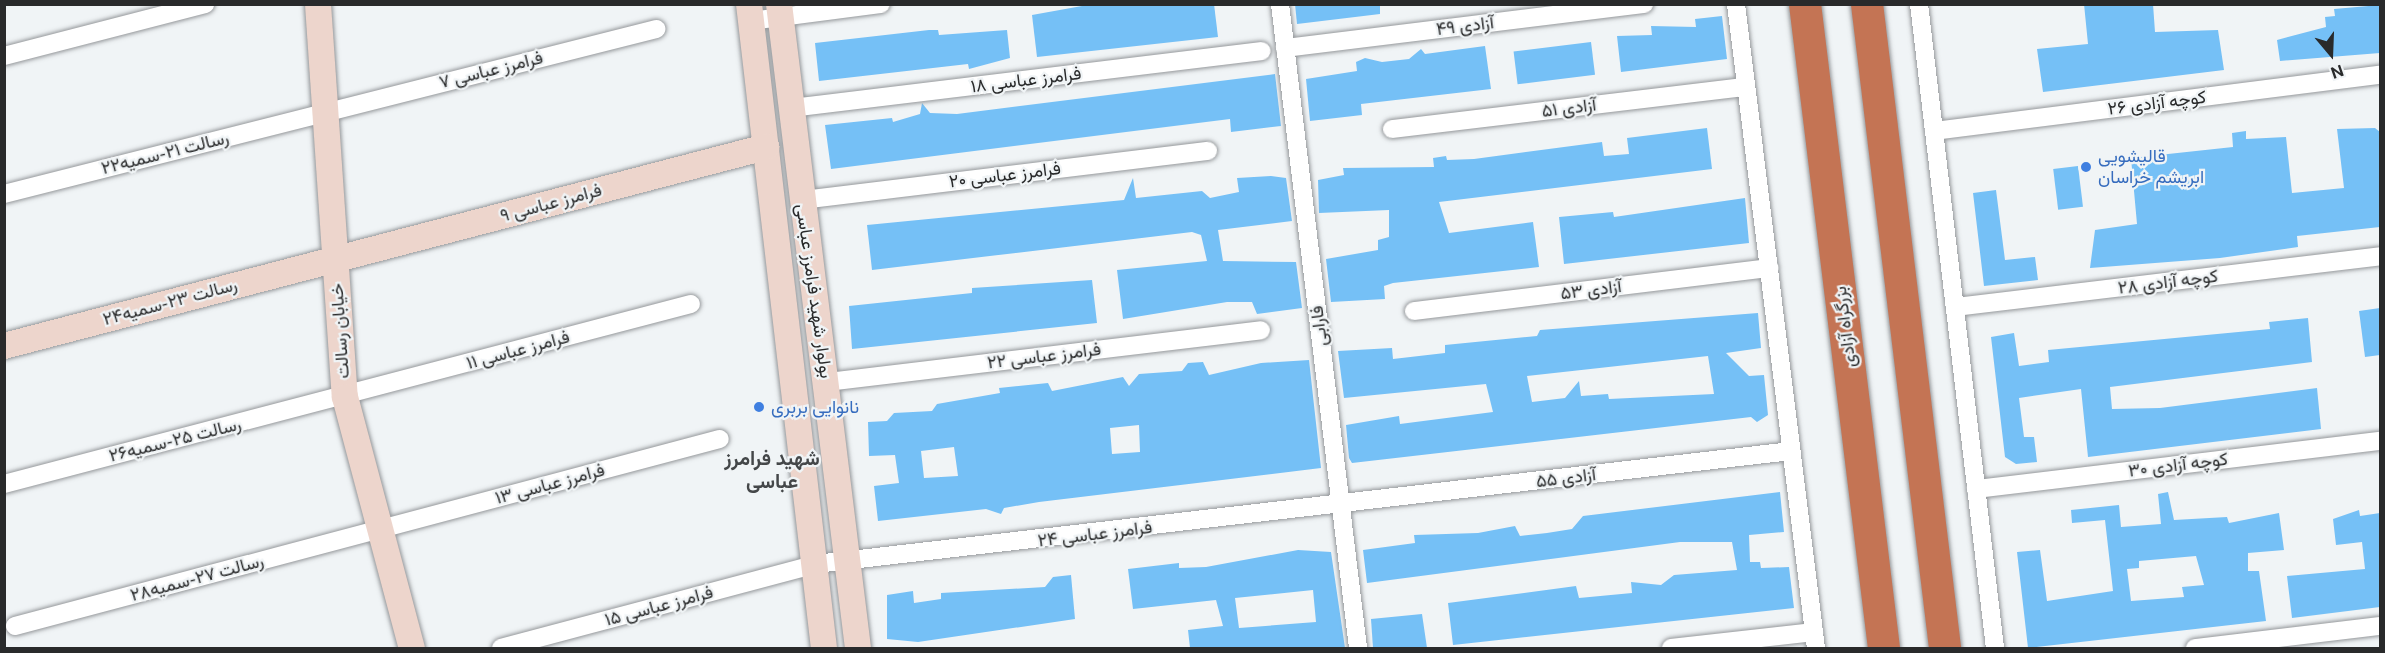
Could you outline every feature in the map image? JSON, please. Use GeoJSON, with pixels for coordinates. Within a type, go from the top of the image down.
{"type":"FeatureCollection","features":[{"type":"Feature","properties":{"kind":"highway","name":"بزرگراه آزادی"},"geometry":{"type":"LineString","coordinates":[[1805,4],[1884,648]]}},
{"type":"Feature","properties":{"kind":"highway"},"geometry":{"type":"LineString","coordinates":[[1867,4],[1945,648]]}},
{"type":"Feature","properties":{"kind":"street"},"geometry":{"type":"LineString","coordinates":[[4,56],[205,4]]}},
{"type":"Feature","properties":{"kind":"street","name":"خیابان رسالت"},"geometry":{"type":"LineString","coordinates":[[318,4],[345,397],[412,648]]}},
{"type":"Feature","properties":{"kind":"street"},"geometry":{"type":"LineString","coordinates":[[750,13],[881,4]]}},
{"type":"Feature","properties":{"kind":"street","name":"فارابی"},"geometry":{"type":"LineString","coordinates":[[1280,4],[1358,648]]}},
{"type":"Feature","properties":{"kind":"street","name":"۴۹ آزادی"},"geometry":{"type":"LineString","coordinates":[[1285,48],[1644,4]]}},
{"type":"Feature","properties":{"kind":"street"},"geometry":{"type":"LineString","coordinates":[[1671,648],[1815,640],[1736,4]]}},
{"type":"Feature","properties":{"kind":"street"},"geometry":{"type":"LineString","coordinates":[[1919,4],[1995,648]]}},
{"type":"Feature","properties":{"kind":"street","name":"بولوار شهید فرامرز عباسی"},"geometry":{"type":"LineString","coordinates":[[779,11],[827,382],[858,648]]}},
{"type":"Feature","properties":{"kind":"street","name":"بولوار شهید فرامرز عباسی"},"geometry":{"type":"LineString","coordinates":[[750,13],[824,648]]}},
{"type":"Feature","properties":{"kind":"street","name":"فرامرز عباسی ۷"},"geometry":{"type":"LineString","coordinates":[[326,112],[656,29]]}},
{"type":"Feature","properties":{"kind":"street","name":"فرامرز عباسی ۱۸"},"geometry":{"type":"LineString","coordinates":[[791,108],[1262,51]]}},
{"type":"Feature","properties":{"kind":"street","name":"کوچه آزادی ۲۶"},"geometry":{"type":"LineString","coordinates":[[1934,131],[2380,75]]}},
{"type":"Feature","properties":{"kind":"street","name":"۵۱ آزادی"},"geometry":{"type":"LineString","coordinates":[[1392,129],[1746,87]]}},
{"type":"Feature","properties":{"kind":"street","name":"رسالت ۲۱-سمیه۲۲"},"geometry":{"type":"LineString","coordinates":[[4,194],[326,112]]}},
{"type":"Feature","properties":{"kind":"street","name":"فرامرز عباسی ۹"},"geometry":{"type":"LineString","coordinates":[[336,259],[766,147]]}},
{"type":"Feature","properties":{"kind":"street","name":"فرامرز عباسی ۲۰"},"geometry":{"type":"LineString","coordinates":[[802,200],[1208,151]]}},
{"type":"Feature","properties":{"kind":"street","name":"کوچه آزادی ۲۸"},"geometry":{"type":"LineString","coordinates":[[1955,307],[2380,256]]}},
{"type":"Feature","properties":{"kind":"street","name":"رسالت ۲۳-سمیه۲۴"},"geometry":{"type":"LineString","coordinates":[[4,346],[336,259]]}},
{"type":"Feature","properties":{"kind":"street","name":"۵۳ آزادی"},"geometry":{"type":"LineString","coordinates":[[1413,311],[1769,268]]}},
{"type":"Feature","properties":{"kind":"street","name":"فرامرز عباسی ۱۱"},"geometry":{"type":"LineString","coordinates":[[345,397],[691,304]]}},
{"type":"Feature","properties":{"kind":"street","name":"فرامرز عباسی ۲۲"},"geometry":{"type":"LineString","coordinates":[[827,382],[1261,330]]}},
{"type":"Feature","properties":{"kind":"street","name":"رسالت ۲۵-سمیه۲۶"},"geometry":{"type":"LineString","coordinates":[[4,483],[345,397]]}},
{"type":"Feature","properties":{"kind":"street","name":"فرامرز عباسی ۱۳"},"geometry":{"type":"LineString","coordinates":[[380,530],[720,440]]}},
{"type":"Feature","properties":{"kind":"street","name":"کوچه آزادی ۳۰"},"geometry":{"type":"LineString","coordinates":[[1976,489],[2380,441]]}},
{"type":"Feature","properties":{"kind":"street","name":"آزادی ۵۵"},"geometry":{"type":"LineString","coordinates":[[1341,505],[1791,451]]}},
{"type":"Feature","properties":{"kind":"street","name":"فرامرز عباسی ۲۴"},"geometry":{"type":"LineString","coordinates":[[816,564],[848,564],[1341,505]]}},
{"type":"Feature","properties":{"kind":"street","name":"رسالت ۲۷-سمیه۲۸"},"geometry":{"type":"LineString","coordinates":[[15,626],[380,530]]}},
{"type":"Feature","properties":{"kind":"street","name":"فرامرز عباسی ۱۵"},"geometry":{"type":"LineString","coordinates":[[501,648],[816,564]]}},
{"type":"Feature","properties":{"kind":"street"},"geometry":{"type":"LineString","coordinates":[[2195,648],[2380,626]]}},
{"type":"Feature","properties":{"kind":"building"},"geometry":{"type":"Polygon","coordinates":[[[1093,4],[1214,4],[1218,37],[1037,57],[1032,15],[1093,4]]]}},
{"type":"Feature","properties":{"kind":"building"},"geometry":{"type":"Polygon","coordinates":[[[1295,4],[1380,4],[1380,14],[1297,24],[1295,4]]]}},
{"type":"Feature","properties":{"kind":"building"},"geometry":{"type":"Polygon","coordinates":[[[2084,4],[2153,4],[2155,32],[2218,30],[2224,70],[2043,92],[2037,49],[2088,44],[2084,4]]]}},
{"type":"Feature","properties":{"kind":"building"},"geometry":{"type":"Polygon","coordinates":[[[2380,5],[2380,53],[2280,61],[2277,40],[2326,27],[2325,17],[2335,16],[2334,9],[2380,5]]]}},
{"type":"Feature","properties":{"kind":"building"},"geometry":{"type":"Polygon","coordinates":[[[1722,16],[1727,59],[1621,72],[1617,36],[1652,35],[1651,26],[1696,27],[1695,19],[1722,16]]]}},
{"type":"Feature","properties":{"kind":"building"},"geometry":{"type":"Polygon","coordinates":[[[938,30],[939,35],[1007,30],[1010,58],[969,69],[968,64],[819,81],[815,43],[938,30]]]}},
{"type":"Feature","properties":{"kind":"building"},"geometry":{"type":"Polygon","coordinates":[[[1591,42],[1595,75],[1518,84],[1514,52],[1591,42]]]}},
{"type":"Feature","properties":{"kind":"building"},"geometry":{"type":"Polygon","coordinates":[[[1485,46],[1491,89],[1361,104],[1362,115],[1310,121],[1306,79],[1357,71],[1356,62],[1365,58],[1382,62],[1409,59],[1421,49],[1425,54],[1485,46]]]}},
{"type":"Feature","properties":{"kind":"building"},"geometry":{"type":"Polygon","coordinates":[[[1275,74],[1281,126],[1231,132],[1230,119],[831,169],[825,125],[892,118],[893,122],[920,114],[922,103],[930,113],[957,114],[1275,74]]]}},
{"type":"Feature","properties":{"kind":"building"},"geometry":{"type":"Polygon","coordinates":[[[1707,128],[1712,169],[1439,202],[1449,233],[1533,222],[1539,267],[1393,283],[1384,286],[1385,299],[1331,302],[1326,259],[1378,250],[1378,240],[1389,237],[1389,210],[1319,213],[1318,180],[1344,175],[1343,168],[1434,167],[1433,158],[1446,156],[1447,160],[1474,159],[1602,142],[1604,156],[1629,154],[1627,138],[1707,128]]]}},
{"type":"Feature","properties":{"kind":"building"},"geometry":{"type":"Polygon","coordinates":[[[2375,128],[2380,132],[2380,227],[2297,236],[2298,247],[2220,258],[2090,268],[2095,230],[2137,224],[2131,158],[2233,147],[2232,133],[2246,131],[2246,139],[2286,137],[2292,193],[2344,188],[2337,129],[2375,128]]]}},
{"type":"Feature","properties":{"kind":"building"},"geometry":{"type":"Polygon","coordinates":[[[2078,166],[2083,207],[2058,210],[2053,169],[2078,166]]]}},
{"type":"Feature","properties":{"kind":"building"},"geometry":{"type":"Polygon","coordinates":[[[1271,176],[1286,178],[1292,221],[1218,230],[1223,261],[1296,262],[1302,308],[1257,314],[1252,302],[1227,302],[1123,319],[1117,270],[1207,261],[1201,235],[1192,232],[872,270],[867,225],[1124,200],[1133,178],[1136,198],[1202,191],[1210,198],[1239,192],[1237,178],[1271,176]]]}},
{"type":"Feature","properties":{"kind":"building"},"geometry":{"type":"Polygon","coordinates":[[[1996,190],[2005,260],[2035,257],[2038,280],[1984,286],[1973,193],[1996,190]]]}},
{"type":"Feature","properties":{"kind":"building"},"geometry":{"type":"Polygon","coordinates":[[[1745,198],[1749,243],[1564,264],[1559,217],[1613,212],[1614,217],[1745,198]]]}},
{"type":"Feature","properties":{"kind":"building"},"geometry":{"type":"Polygon","coordinates":[[[1092,280],[1097,323],[852,349],[849,306],[972,293],[972,288],[1092,280]]]}},
{"type":"Feature","properties":{"kind":"building"},"geometry":{"type":"Polygon","coordinates":[[[2380,308],[2380,355],[2365,357],[2359,311],[2380,308]]]}},
{"type":"Feature","properties":{"kind":"building"},"geometry":{"type":"Polygon","coordinates":[[[1758,313],[1761,348],[1726,353],[1749,376],[1764,375],[1768,415],[1757,422],[1751,417],[1352,463],[1349,458],[1346,425],[1399,416],[1400,424],[1493,412],[1486,384],[1344,398],[1338,351],[1392,348],[1393,359],[1445,353],[1445,345],[1537,336],[1540,330],[1758,313]],[[1708,356],[1527,376],[1532,402],[1565,398],[1579,381],[1581,396],[1608,394],[1609,399],[1714,394],[1708,356]]]}},
{"type":"Feature","properties":{"kind":"building"},"geometry":{"type":"Polygon","coordinates":[[[2308,318],[2312,362],[2110,387],[2112,409],[2160,408],[2317,388],[2321,429],[2088,457],[2081,389],[2019,398],[2024,437],[2034,437],[2037,462],[2016,464],[2005,457],[1991,337],[2014,333],[2019,366],[2049,362],[2048,350],[2270,329],[2269,322],[2308,318]]]}},
{"type":"Feature","properties":{"kind":"building"},"geometry":{"type":"Polygon","coordinates":[[[1309,360],[1321,468],[1039,502],[1004,508],[1001,514],[986,509],[878,521],[874,486],[899,483],[895,455],[869,456],[868,422],[887,421],[894,413],[932,411],[937,404],[1000,393],[999,388],[1048,383],[1052,391],[1123,377],[1129,386],[1139,374],[1182,371],[1188,363],[1203,362],[1209,375],[1261,363],[1309,360]],[[1139,425],[1110,428],[1112,454],[1140,452],[1139,425]],[[954,447],[921,451],[924,478],[958,476],[954,447]]]}},
{"type":"Feature","properties":{"kind":"building"},"geometry":{"type":"Polygon","coordinates":[[[1780,492],[1784,532],[1749,535],[1750,562],[1760,562],[1761,568],[1789,567],[1794,608],[1453,645],[1448,603],[1576,586],[1579,598],[1632,593],[1631,582],[1661,585],[1674,575],[1737,570],[1732,542],[1680,542],[1367,583],[1363,550],[1415,543],[1414,535],[1478,533],[1515,526],[1520,536],[1547,533],[1572,529],[1583,516],[1780,492]]]}},
{"type":"Feature","properties":{"kind":"building"},"geometry":{"type":"Polygon","coordinates":[[[2168,492],[2174,520],[2227,517],[2229,523],[2279,513],[2284,550],[2248,553],[2248,571],[2259,571],[2266,621],[2028,648],[2017,552],[2040,550],[2047,601],[2113,591],[2105,520],[2072,523],[2071,510],[2119,505],[2121,527],[2161,524],[2158,494],[2168,492]],[[2196,556],[2139,561],[2139,568],[2127,569],[2131,601],[2184,597],[2182,587],[2204,585],[2196,556]]]}},
{"type":"Feature","properties":{"kind":"building"},"geometry":{"type":"Polygon","coordinates":[[[2359,510],[2360,516],[2380,513],[2380,607],[2292,618],[2287,576],[2365,569],[2362,542],[2336,545],[2333,519],[2359,510]]]}},
{"type":"Feature","properties":{"kind":"building"},"geometry":{"type":"Polygon","coordinates":[[[1298,550],[1331,552],[1345,648],[1190,648],[1188,630],[1223,626],[1216,600],[1133,609],[1128,569],[1179,563],[1179,568],[1206,567],[1298,550]],[[1313,590],[1235,598],[1239,628],[1316,622],[1313,590]]]}},
{"type":"Feature","properties":{"kind":"building"},"geometry":{"type":"Polygon","coordinates":[[[1071,575],[1075,619],[918,642],[887,639],[887,595],[913,591],[914,603],[941,599],[941,593],[1045,587],[1053,577],[1071,575]]]}},
{"type":"Feature","properties":{"kind":"building"},"geometry":{"type":"Polygon","coordinates":[[[1422,614],[1427,648],[1373,648],[1371,619],[1422,614]]]}},
{"type":"Feature","properties":{"kind":"place","name":"قالیشویی ابریشم خراسان"},"geometry":{"type":"Point","coordinates":[2086,167]}},
{"type":"Feature","properties":{"kind":"place","name":"نانوایی بربری"},"geometry":{"type":"Point","coordinates":[759,407]}},
{"type":"Feature","properties":{"kind":"district","name":"شهید فرامرز عباسی"},"geometry":{"type":"Point","coordinates":[772,470]}}]}
